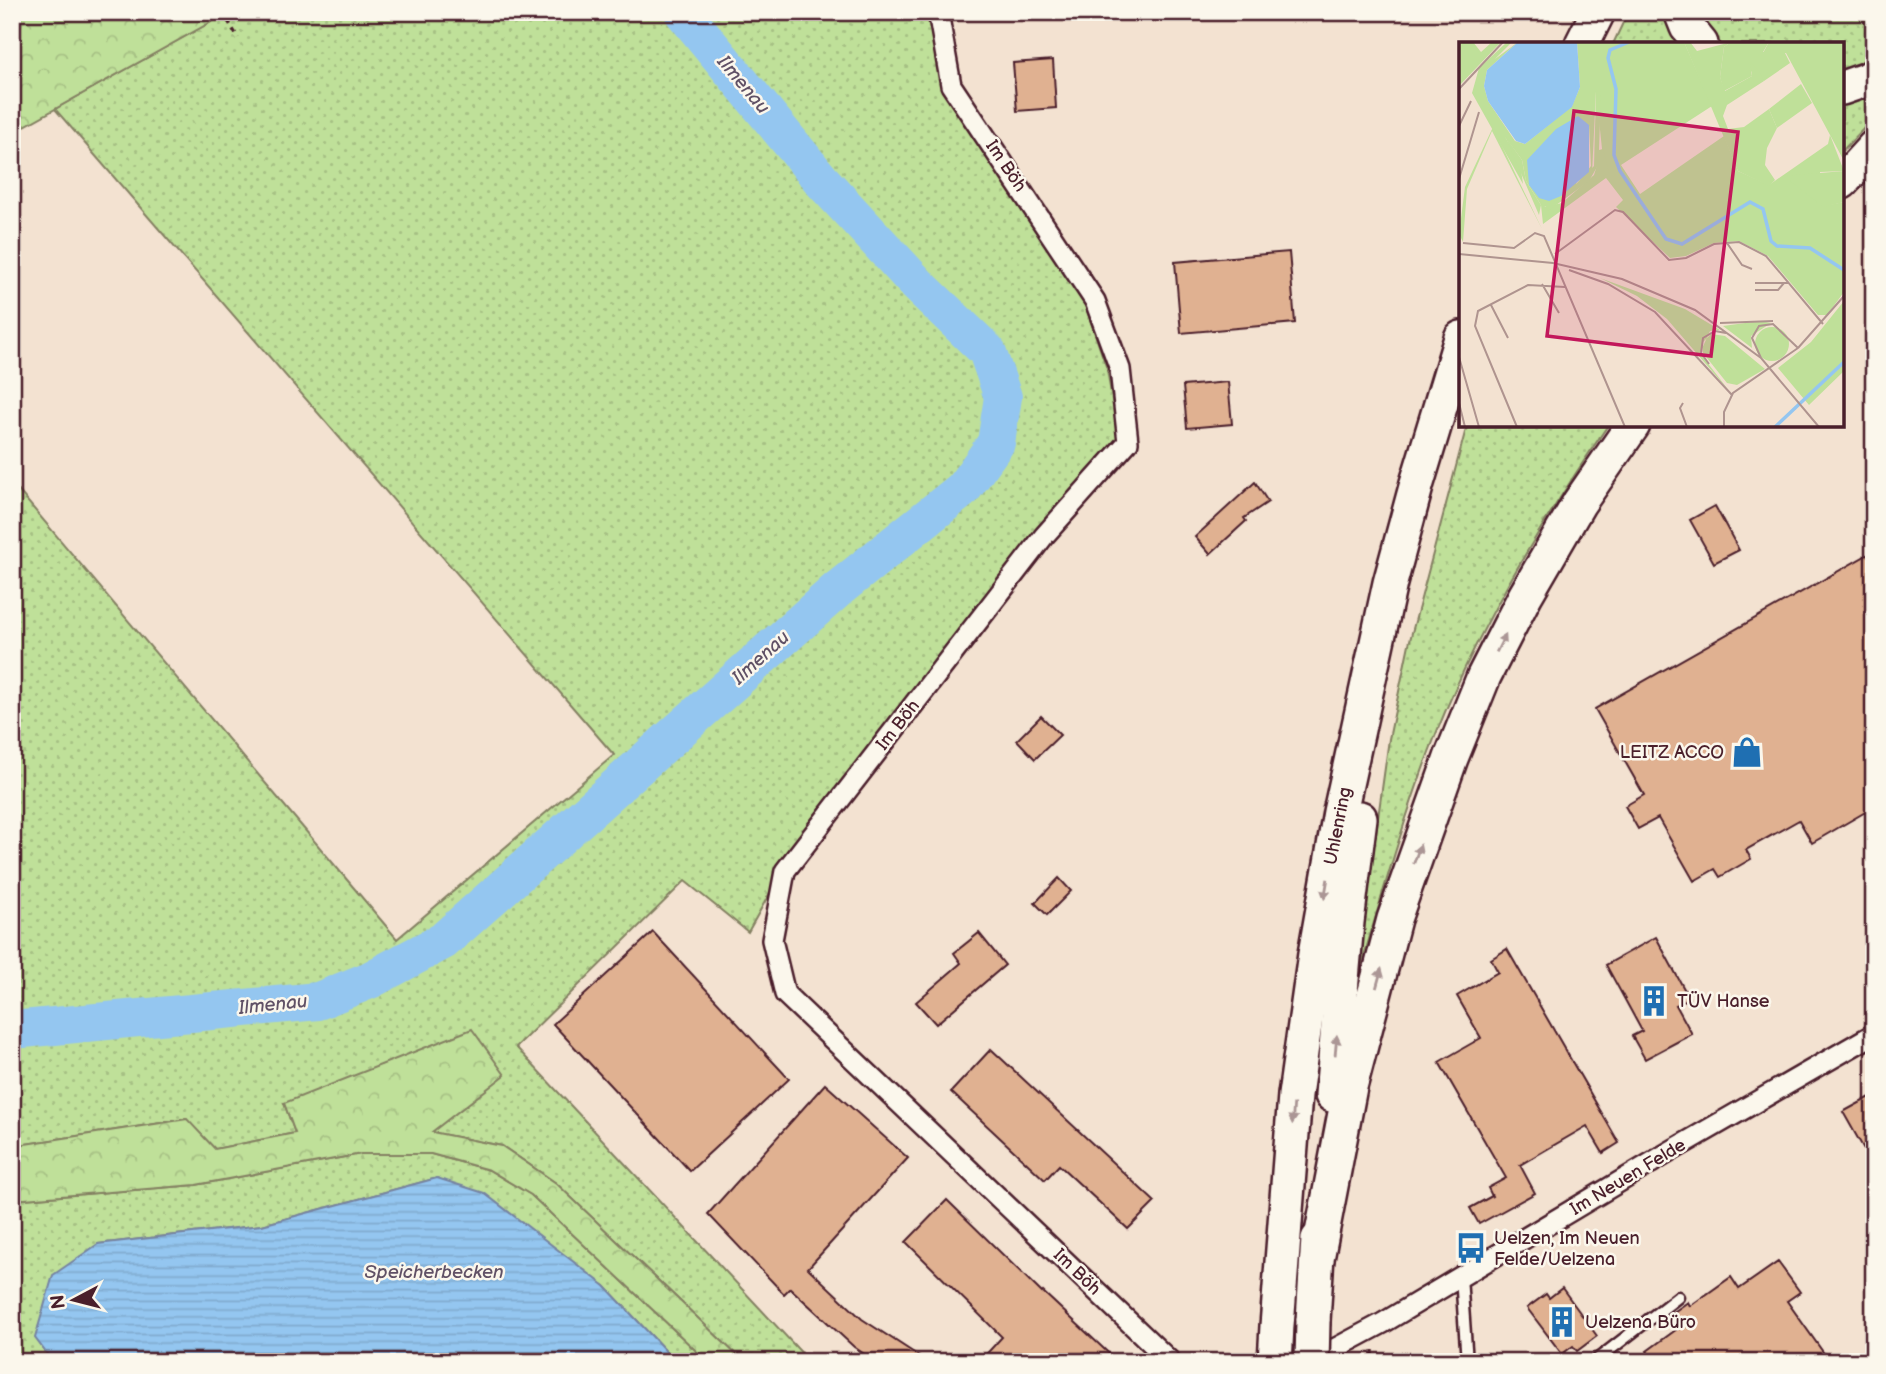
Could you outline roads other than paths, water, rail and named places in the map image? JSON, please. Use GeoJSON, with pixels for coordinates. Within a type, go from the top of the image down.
{"type":"FeatureCollection","features":[{"type":"Feature","properties":{"kind":"highway"},"geometry":{"type":"LineString","coordinates":[[1571,42],[1581,12]]}},
{"type":"Feature","properties":{"kind":"highway"},"geometry":{"type":"LineString","coordinates":[[1583,42],[1598,12]]}},
{"type":"Feature","properties":{"kind":"highway"},"geometry":{"type":"LineString","coordinates":[[1681,12],[1687,27],[1699,42]]}},
{"type":"Feature","properties":{"kind":"highway"},"geometry":{"type":"LineString","coordinates":[[1844,87],[1874,75]]}},
{"type":"Feature","properties":{"kind":"highway"},"geometry":{"type":"LineString","coordinates":[[1844,180],[1874,147]]}},
{"type":"Feature","properties":{"kind":"highway","name":"Uhlenring"},"geometry":{"type":"LineString","coordinates":[[1275,1362],[1295,1096],[1315,954],[1340,812],[1390,583],[1459,345]]}},
{"type":"Feature","properties":{"kind":"highway"},"geometry":{"type":"LineString","coordinates":[[1317,1259],[1350,1087],[1394,919],[1451,758],[1484,676],[1525,596],[1578,503],[1632,427]]}},
{"type":"Feature","properties":{"kind":"highway"},"geometry":{"type":"LineString","coordinates":[[1311,1362],[1317,1259],[1347,922],[1390,583]]}},
{"type":"Feature","properties":{"kind":"street","name":"Im Böh"},"geometry":{"type":"LineString","coordinates":[[938,12],[951,85],[1095,301],[1120,369],[1128,442],[1044,536],[785,872],[772,940],[785,995],[1171,1362]]}},
{"type":"Feature","properties":{"kind":"street","name":"Im Neuen Felde"},"geometry":{"type":"LineString","coordinates":[[1311,1362],[1383,1323],[1671,1151],[1874,1034]]}},
{"type":"Feature","properties":{"kind":"lane"},"geometry":{"type":"LineString","coordinates":[[1461,1276],[1466,1362]]}},
{"type":"Feature","properties":{"kind":"lane"},"geometry":{"type":"LineString","coordinates":[[1594,1362],[1678,1297]]}},
{"type":"Feature","properties":{"kind":"water","name":"Speicherbecken"},"geometry":{"type":"Polygon","coordinates":[[[437,1178],[484,1193],[605,1286],[676,1362],[53,1362],[35,1338],[53,1275],[98,1244],[262,1225],[437,1178]]]}},
{"type":"Feature","properties":{"kind":"waterway","name":"Ilmenau"},"geometry":{"type":"LineString","coordinates":[[12,1030],[318,1001],[370,980],[443,941],[838,589],[963,489],[996,443],[1003,397],[987,351],[917,284],[822,181],[683,12]]}},
{"type":"Feature","properties":{"kind":"place","name":"LEITZ ACCO"},"geometry":{"type":"Point","coordinates":[1747,752]}},
{"type":"Feature","properties":{"kind":"place","name":"TÜV Hanse"},"geometry":{"type":"Point","coordinates":[1654,1001]}},
{"type":"Feature","properties":{"kind":"place","name":"Uelzen, Im Neuen Felde/Uelzena"},"geometry":{"type":"Point","coordinates":[1471,1248]}},
{"type":"Feature","properties":{"kind":"place","name":"Uelzena Büro"},"geometry":{"type":"Point","coordinates":[1562,1322]}}]}
